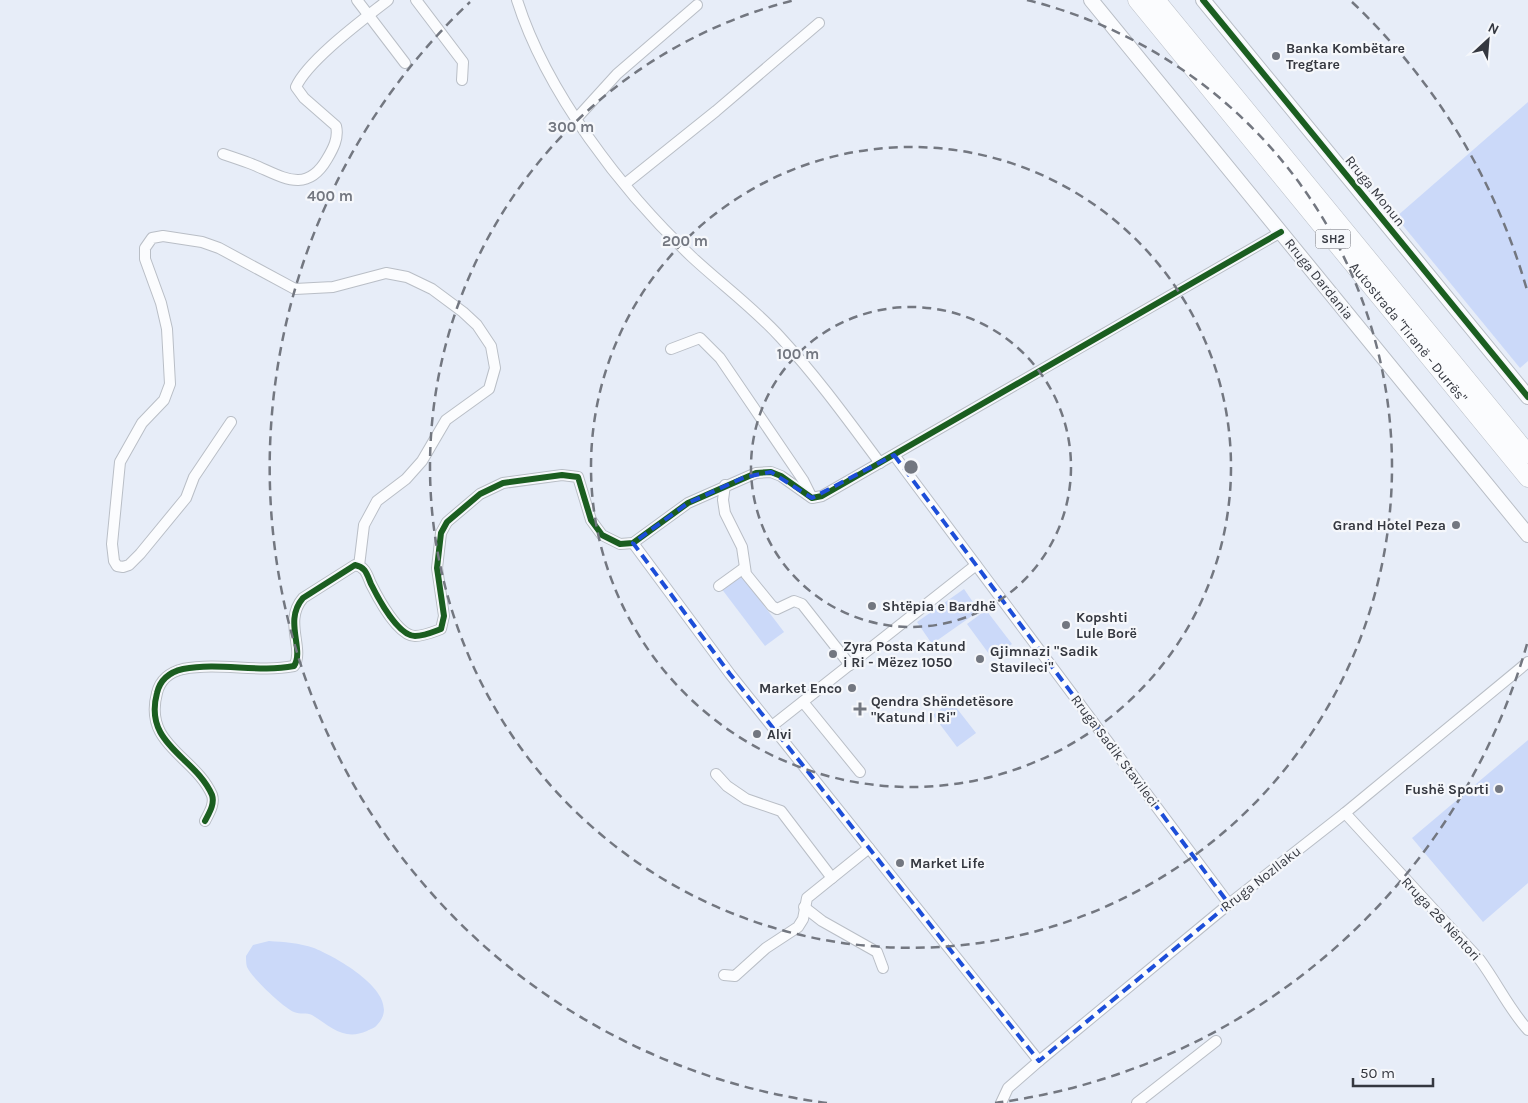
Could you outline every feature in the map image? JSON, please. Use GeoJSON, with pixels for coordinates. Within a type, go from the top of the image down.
{"type":"FeatureCollection","features":[{"type":"Feature","properties":{"kind":"highway","name":"Autostrada \"Tiranë - Durrës\""},"geometry":{"type":"LineString","coordinates":[[1137,0],[1528,478]]}},
{"type":"Feature","properties":{"kind":"highway","name":"Autostrada \"Tiranë - Durrës\""},"geometry":{"type":"LineString","coordinates":[[1156,0],[1528,454]]}},
{"type":"Feature","properties":{"kind":"main road","name":"Rruga Dardania"},"geometry":{"type":"LineString","coordinates":[[1091,0],[1528,535]]}},
{"type":"Feature","properties":{"kind":"main road","name":"Rruga Monun"},"geometry":{"type":"LineString","coordinates":[[1204,0],[1528,397]]}},
{"type":"Feature","properties":{"kind":"street"},"geometry":{"type":"LineString","coordinates":[[357,0],[367,16],[406,63]]}},
{"type":"Feature","properties":{"kind":"street"},"geometry":{"type":"LineString","coordinates":[[223,154],[289,180],[303,180],[317,174],[332,151],[337,138],[336,126],[304,98],[296,87],[311,67],[367,16],[388,0]]}},
{"type":"Feature","properties":{"kind":"street"},"geometry":{"type":"LineString","coordinates":[[416,0],[463,62],[462,80]]}},
{"type":"Feature","properties":{"kind":"street"},"geometry":{"type":"LineString","coordinates":[[518,0],[526,28],[543,64],[624,184],[687,252],[781,337],[880,462]]}},
{"type":"Feature","properties":{"kind":"street"},"geometry":{"type":"LineString","coordinates":[[578,118],[617,74],[697,5]]}},
{"type":"Feature","properties":{"kind":"street"},"geometry":{"type":"LineString","coordinates":[[624,184],[716,111],[819,23]]}},
{"type":"Feature","properties":{"kind":"street"},"geometry":{"type":"LineString","coordinates":[[205,821],[213,801],[212,797],[203,780],[165,740],[156,725],[154,712],[158,688],[171,673],[194,668],[294,666],[298,657],[294,623],[298,603],[349,567],[359,566],[367,573],[381,602],[394,621],[408,634],[414,636],[441,629],[443,624],[437,568],[441,533],[447,522],[463,506],[490,488],[523,480],[562,475],[578,477],[589,516],[595,528],[612,541],[620,544],[633,543],[688,503],[725,485],[756,473],[770,472],[792,483],[812,498],[822,496],[1281,232]]}},
{"type":"Feature","properties":{"kind":"street"},"geometry":{"type":"LineString","coordinates":[[231,422],[194,477],[186,498],[129,565],[117,566],[114,561],[112,544],[120,462],[142,423],[164,400],[170,384],[167,329],[161,303],[146,260],[145,248],[152,238],[163,236],[202,242],[220,248],[295,289],[332,287],[386,273],[407,277],[432,289],[477,325],[491,346],[495,358],[493,380],[489,389],[446,420],[422,461],[406,479],[377,501],[364,525],[359,566]]}},
{"type":"Feature","properties":{"kind":"street"},"geometry":{"type":"LineString","coordinates":[[671,349],[700,338],[720,358],[803,480],[812,498]]}},
{"type":"Feature","properties":{"kind":"street","name":"Rruga Sadik Stavileci"},"geometry":{"type":"LineString","coordinates":[[894,455],[1229,904]]}},
{"type":"Feature","properties":{"kind":"street"},"geometry":{"type":"LineString","coordinates":[[725,485],[723,500],[725,513],[742,547],[744,568],[772,606],[777,609],[794,601],[802,604],[850,664]]}},
{"type":"Feature","properties":{"kind":"street"},"geometry":{"type":"LineString","coordinates":[[633,543],[683,613],[1039,1061]]}},
{"type":"Feature","properties":{"kind":"street"},"geometry":{"type":"LineString","coordinates":[[772,726],[976,565]]}},
{"type":"Feature","properties":{"kind":"street"},"geometry":{"type":"LineString","coordinates":[[719,586],[744,568]]}},
{"type":"Feature","properties":{"kind":"street","name":"Rruga Nozllaku"},"geometry":{"type":"LineString","coordinates":[[1001,1103],[1008,1088],[1039,1061],[1229,904],[1345,813],[1528,662]]}},
{"type":"Feature","properties":{"kind":"street"},"geometry":{"type":"LineString","coordinates":[[803,702],[860,772]]}},
{"type":"Feature","properties":{"kind":"street"},"geometry":{"type":"LineString","coordinates":[[716,774],[727,786],[746,799],[781,811],[832,878]]}},
{"type":"Feature","properties":{"kind":"street","name":"Rruga 28 Nëntori"},"geometry":{"type":"LineString","coordinates":[[1345,813],[1480,960],[1497,983],[1508,1005],[1528,1030]]}},
{"type":"Feature","properties":{"kind":"street"},"geometry":{"type":"LineString","coordinates":[[724,975],[735,976],[766,948],[798,927],[803,919],[807,898],[869,848]]}},
{"type":"Feature","properties":{"kind":"street"},"geometry":{"type":"LineString","coordinates":[[804,907],[822,921],[877,952],[884,968]]}},
{"type":"Feature","properties":{"kind":"street"},"geometry":{"type":"LineString","coordinates":[[1137,1103],[1216,1040]]}},
{"type":"Feature","properties":{"kind":"highlighted area"},"geometry":{"type":"Polygon","coordinates":[[[894,455],[1229,904],[1039,1061],[730,674],[633,543],[688,503],[745,477],[771,472],[812,498],[894,455]]]}},
{"type":"Feature","properties":{"kind":"shaded area"},"geometry":{"type":"Polygon","coordinates":[[[1528,102],[1528,361],[1520,368],[1396,217],[1528,102]]]}},
{"type":"Feature","properties":{"kind":"shaded area"},"geometry":{"type":"Polygon","coordinates":[[[740,574],[784,632],[765,646],[721,588],[740,574]]]}},
{"type":"Feature","properties":{"kind":"shaded area"},"geometry":{"type":"Polygon","coordinates":[[[964,589],[979,611],[932,644],[917,622],[964,589]]]}},
{"type":"Feature","properties":{"kind":"shaded area"},"geometry":{"type":"Polygon","coordinates":[[[986,610],[1012,644],[992,658],[967,624],[986,610]]]}},
{"type":"Feature","properties":{"kind":"shaded area"},"geometry":{"type":"Polygon","coordinates":[[[951,701],[976,733],[957,747],[933,715],[951,701]]]}},
{"type":"Feature","properties":{"kind":"shaded area","name":"Fushë Sporti"},"geometry":{"type":"Polygon","coordinates":[[[1528,740],[1528,883],[1483,922],[1412,838],[1528,740]]]}},
{"type":"Feature","properties":{"kind":"shaded area"},"geometry":{"type":"Polygon","coordinates":[[[269,941],[314,948],[351,968],[376,990],[382,1002],[384,1013],[377,1025],[359,1034],[344,1033],[332,1028],[312,1015],[296,1013],[289,1009],[261,985],[247,966],[246,956],[253,945],[269,941]]]}},
{"type":"Feature","properties":{"kind":"cycle path"},"geometry":{"type":"LineString","coordinates":[[1203,0],[1528,397]]}},
{"type":"Feature","properties":{"kind":"cycle path"},"geometry":{"type":"LineString","coordinates":[[205,821],[212,805],[212,795],[194,770],[164,738],[157,725],[155,711],[157,693],[163,680],[178,670],[197,667],[280,668],[294,666],[297,659],[294,625],[297,607],[303,598],[355,565],[366,572],[384,607],[402,630],[415,636],[425,635],[441,629],[444,616],[437,568],[441,533],[447,522],[480,494],[503,483],[562,475],[578,477],[591,520],[602,535],[620,544],[633,543],[688,503],[756,473],[771,472],[781,476],[812,498],[822,496],[1281,232]]}},
{"type":"Feature","properties":{"kind":"place","name":"Banka Kombëtare Tregtare"},"geometry":{"type":"Point","coordinates":[1276,56]}},
{"type":"Feature","properties":{"kind":"place","name":"Grand Hotel Peza"},"geometry":{"type":"Point","coordinates":[1456,525]}},
{"type":"Feature","properties":{"kind":"place","name":"Shtëpia e Bardhë"},"geometry":{"type":"Point","coordinates":[872,606]}},
{"type":"Feature","properties":{"kind":"place","name":"Kopshti Lule Borë"},"geometry":{"type":"Point","coordinates":[1066,625]}},
{"type":"Feature","properties":{"kind":"place","name":"Zyra Posta Katund i Ri - Mëzez 1050"},"geometry":{"type":"Point","coordinates":[833,654]}},
{"type":"Feature","properties":{"kind":"place","name":"Gjimnazi \"Sadik Stavileci\""},"geometry":{"type":"Point","coordinates":[980,659]}},
{"type":"Feature","properties":{"kind":"place","name":"Market Enco"},"geometry":{"type":"Point","coordinates":[852,688]}},
{"type":"Feature","properties":{"kind":"place","name":"Qendra Shëndetësore \"Katund I Ri\""},"geometry":{"type":"Point","coordinates":[860,709]}},
{"type":"Feature","properties":{"kind":"place","name":"Alvi"},"geometry":{"type":"Point","coordinates":[757,734]}},
{"type":"Feature","properties":{"kind":"place","name":"Fushë Sporti"},"geometry":{"type":"Point","coordinates":[1499,789]}},
{"type":"Feature","properties":{"kind":"place","name":"Market Life"},"geometry":{"type":"Point","coordinates":[900,863]}}]}
